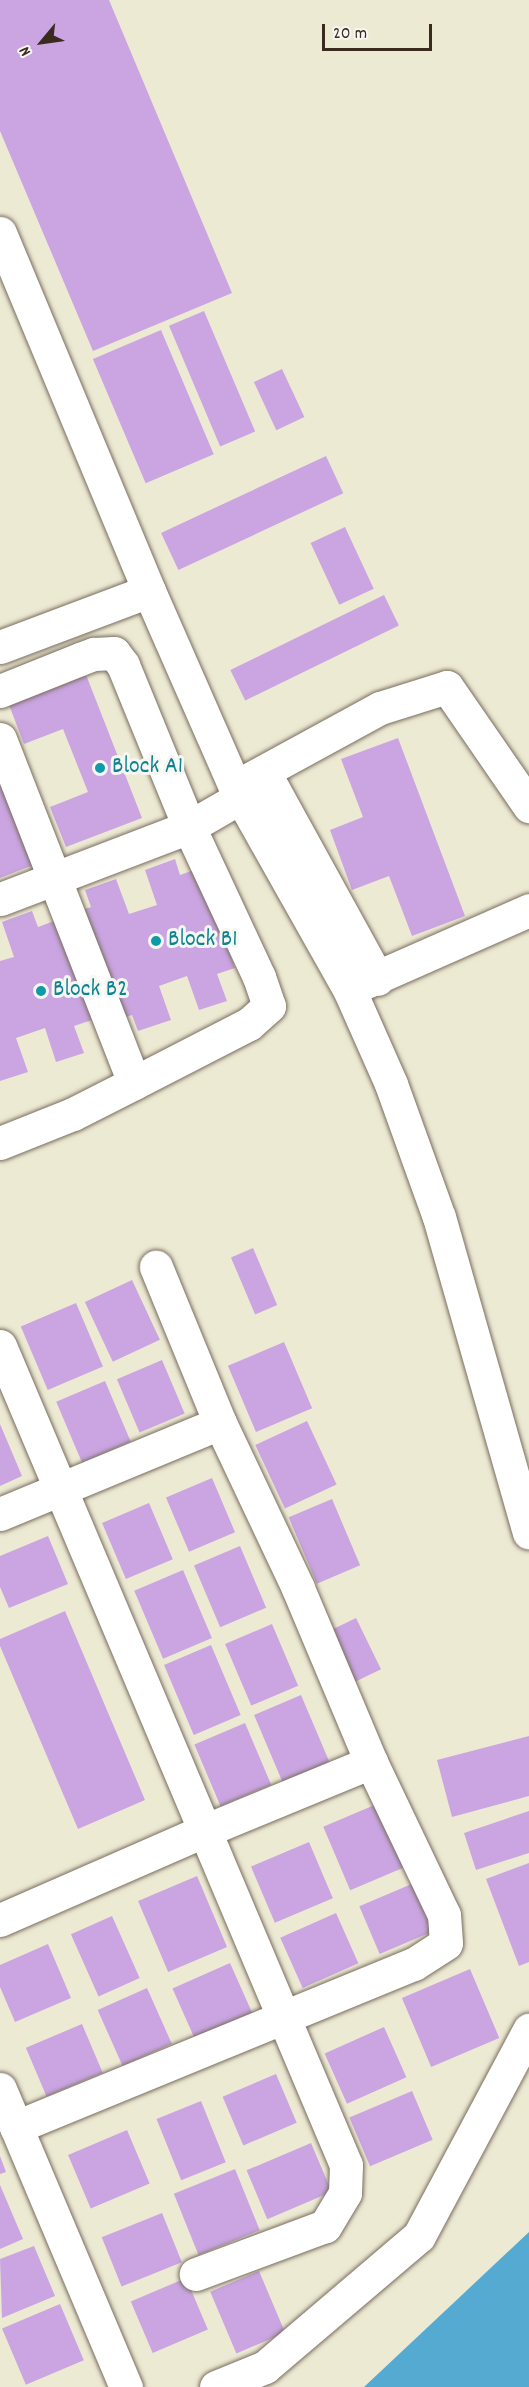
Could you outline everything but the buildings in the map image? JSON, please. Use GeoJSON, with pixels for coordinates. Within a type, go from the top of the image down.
{"type":"FeatureCollection","features":[{"type":"Feature","properties":{"kind":"street"},"geometry":{"type":"LineString","coordinates":[[0,233],[149,591],[238,792],[364,984]]}},
{"type":"Feature","properties":{"kind":"street"},"geometry":{"type":"LineString","coordinates":[[0,647],[149,591]]}},
{"type":"Feature","properties":{"kind":"street"},"geometry":{"type":"LineString","coordinates":[[0,1143],[73,1114],[134,1083],[249,1024],[269,1006],[259,977],[189,827],[123,665],[114,653],[94,654],[0,693],[25,769]]}},
{"type":"Feature","properties":{"kind":"street"},"geometry":{"type":"LineString","coordinates":[[0,899],[189,827],[264,772],[380,708],[447,687],[529,806]]}},
{"type":"Feature","properties":{"kind":"street"},"geometry":{"type":"LineString","coordinates":[[0,739],[134,1083]]}},
{"type":"Feature","properties":{"kind":"street"},"geometry":{"type":"LineString","coordinates":[[264,772],[364,984],[391,1084],[439,1217],[529,1532]]}},
{"type":"Feature","properties":{"kind":"street"},"geometry":{"type":"LineString","coordinates":[[364,984],[529,910]]}},
{"type":"Feature","properties":{"kind":"street"},"geometry":{"type":"LineString","coordinates":[[16,2127],[414,1964],[446,1943],[444,1915],[371,1762],[298,1588],[220,1423],[156,1267]]}},
{"type":"Feature","properties":{"kind":"street"},"geometry":{"type":"LineString","coordinates":[[0,1346],[346,2165],[345,2193],[325,2226],[196,2274]]}},
{"type":"Feature","properties":{"kind":"street"},"geometry":{"type":"LineString","coordinates":[[0,1514],[220,1423]]}},
{"type":"Feature","properties":{"kind":"street"},"geometry":{"type":"LineString","coordinates":[[0,1920],[204,1831],[371,1762]]}},
{"type":"Feature","properties":{"kind":"street"},"geometry":{"type":"LineString","coordinates":[[216,2387],[265,2367],[419,2236],[529,2030]]}},
{"type":"Feature","properties":{"kind":"street"},"geometry":{"type":"LineString","coordinates":[[0,2089],[126,2387]]}},
{"type":"Feature","properties":{"kind":"water"},"geometry":{"type":"Polygon","coordinates":[[[529,2232],[529,2387],[364,2387],[529,2232]]]}},
{"type":"Feature","properties":{"kind":"place","name":"Block A1"},"geometry":{"type":"Point","coordinates":[100,768]}},
{"type":"Feature","properties":{"kind":"place","name":"Block B1"},"geometry":{"type":"Point","coordinates":[156,941]}},
{"type":"Feature","properties":{"kind":"place","name":"Block B2"},"geometry":{"type":"Point","coordinates":[41,991]}}]}
